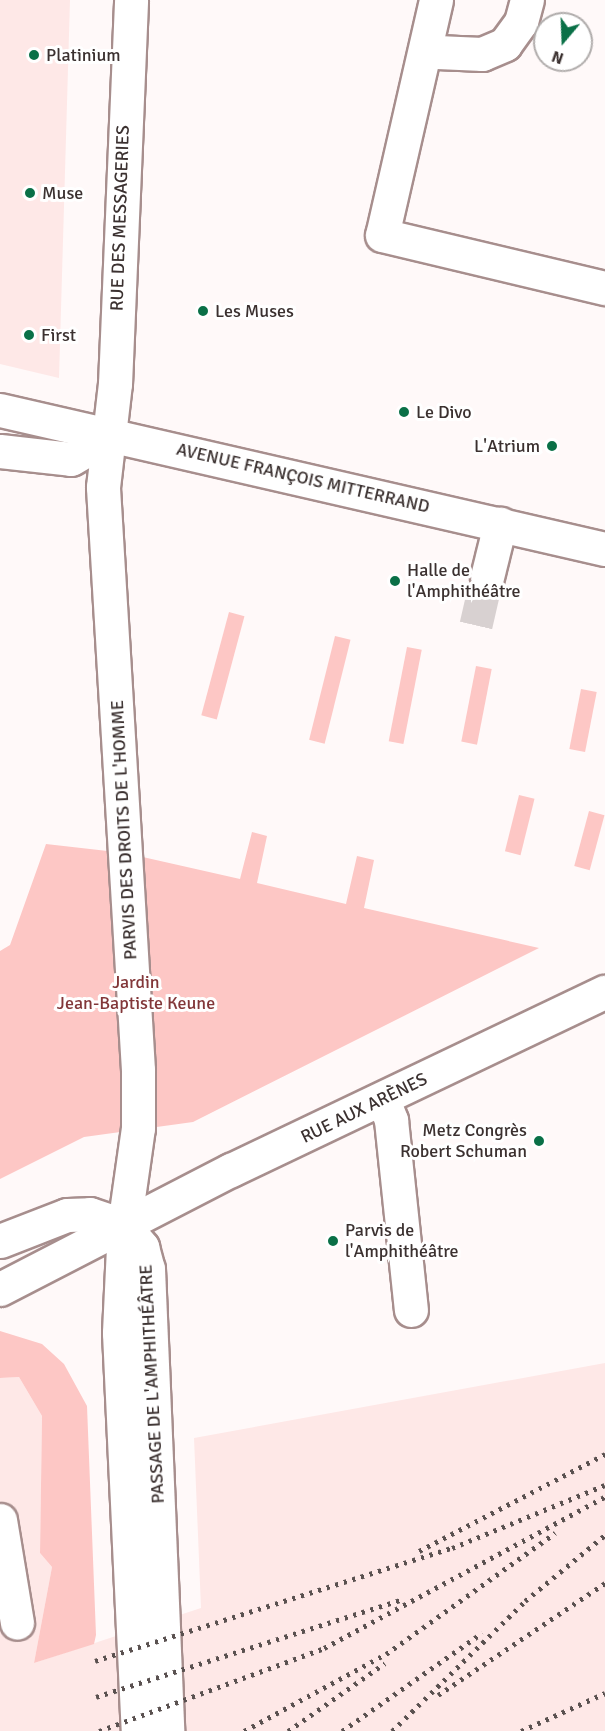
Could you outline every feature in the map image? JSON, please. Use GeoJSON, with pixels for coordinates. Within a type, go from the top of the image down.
{"type":"FeatureCollection","features":[{"type":"Feature","properties":{"kind":"main road","name":"RUE DES MESSAGERIES"},"geometry":{"type":"LineString","coordinates":[[112,435],[131,0]]}},
{"type":"Feature","properties":{"kind":"main road"},"geometry":{"type":"LineString","coordinates":[[437,52],[482,54],[505,44],[521,22],[527,0]]}},
{"type":"Feature","properties":{"kind":"main road"},"geometry":{"type":"LineString","coordinates":[[428,12],[382,235],[605,288]]}},
{"type":"Feature","properties":{"kind":"main road","name":"AVENUE FRANÇOIS MITTERRAND"},"geometry":{"type":"LineString","coordinates":[[0,411],[605,549]]}},
{"type":"Feature","properties":{"kind":"main road"},"geometry":{"type":"LineString","coordinates":[[0,451],[71,459],[112,435]]}},
{"type":"Feature","properties":{"kind":"main road","name":"PARVIS DES DROITS DE L'HOMME"},"geometry":{"type":"LineString","coordinates":[[112,435],[103,487],[138,1070],[138,1128],[124,1226]]}},
{"type":"Feature","properties":{"kind":"main road"},"geometry":{"type":"LineString","coordinates":[[487,578],[500,524]]}},
{"type":"Feature","properties":{"kind":"main road","name":"RUE AUX ARÈNES"},"geometry":{"type":"LineString","coordinates":[[0,1289],[124,1226],[605,992]]}},
{"type":"Feature","properties":{"kind":"main road"},"geometry":{"type":"LineString","coordinates":[[382,1100],[391,1120],[411,1310]]}},
{"type":"Feature","properties":{"kind":"main road"},"geometry":{"type":"LineString","coordinates":[[0,1241],[67,1215],[90,1215],[124,1226]]}},
{"type":"Feature","properties":{"kind":"main road","name":"PASSAGE DE L'AMPHITHÉÂTRE"},"geometry":{"type":"LineString","coordinates":[[124,1226],[119,1333],[138,1731]]}},
{"type":"Feature","properties":{"kind":"main road","name":"PASSAGE DE L'AMPHITHÉÂTRE"},"geometry":{"type":"LineString","coordinates":[[124,1226],[142,1247],[148,1269],[167,1731]]}},
{"type":"Feature","properties":{"kind":"main road"},"geometry":{"type":"LineString","coordinates":[[0,1520],[17,1623]]}},
{"type":"Feature","properties":{"kind":"shaded area","name":"Muse"},"geometry":{"type":"Polygon","coordinates":[[[0,0],[70,0],[59,378],[0,364],[0,0]]]}},
{"type":"Feature","properties":{"kind":"shaded area"},"geometry":{"type":"Polygon","coordinates":[[[605,1363],[605,1731],[0,1731],[0,1378],[19,1377],[42,1416],[40,1553],[52,1567],[34,1663],[201,1608],[194,1438],[605,1363]]]}},
{"type":"Feature","properties":{"kind":"green space"},"geometry":{"type":"Polygon","coordinates":[[[229,612],[244,616],[217,719],[201,715],[229,612]]]}},
{"type":"Feature","properties":{"kind":"green space"},"geometry":{"type":"Polygon","coordinates":[[[335,636],[351,640],[325,744],[309,740],[335,636]]]}},
{"type":"Feature","properties":{"kind":"green space"},"geometry":{"type":"Polygon","coordinates":[[[407,647],[422,650],[403,744],[389,741],[407,647]]]}},
{"type":"Feature","properties":{"kind":"green space"},"geometry":{"type":"Polygon","coordinates":[[[476,666],[492,669],[477,745],[461,742],[476,666]]]}},
{"type":"Feature","properties":{"kind":"green space"},"geometry":{"type":"Polygon","coordinates":[[[581,689],[597,692],[585,752],[569,749],[581,689]]]}},
{"type":"Feature","properties":{"kind":"green space"},"geometry":{"type":"Polygon","coordinates":[[[519,795],[535,799],[520,855],[505,851],[519,795]]]}},
{"type":"Feature","properties":{"kind":"green space"},"geometry":{"type":"Polygon","coordinates":[[[589,811],[604,815],[590,870],[574,866],[589,811]]]}},
{"type":"Feature","properties":{"kind":"green space","name":"Jardin Jean-Baptiste Keune"},"geometry":{"type":"Polygon","coordinates":[[[252,832],[267,836],[257,883],[346,904],[357,856],[374,860],[364,908],[539,948],[193,1122],[84,1137],[0,1179],[0,951],[10,945],[46,844],[125,853],[240,879],[252,832]]]}},
{"type":"Feature","properties":{"kind":"green space"},"geometry":{"type":"Polygon","coordinates":[[[0,1331],[42,1344],[64,1364],[87,1406],[96,1635],[94,1644],[34,1663],[52,1567],[40,1553],[42,1416],[19,1377],[0,1378],[0,1331]]]}},
{"type":"Feature","properties":{"kind":"tunnel"},"geometry":{"type":"LineString","coordinates":[[476,625],[487,577]]}},
{"type":"Feature","properties":{"kind":"railway"},"geometry":{"type":"LineString","coordinates":[[419,1551],[605,1454]]}},
{"type":"Feature","properties":{"kind":"railway"},"geometry":{"type":"LineString","coordinates":[[95,1661],[452,1548],[605,1485]]}},
{"type":"Feature","properties":{"kind":"railway"},"geometry":{"type":"LineString","coordinates":[[99,1731],[324,1648],[605,1497]]}},
{"type":"Feature","properties":{"kind":"railway"},"geometry":{"type":"LineString","coordinates":[[244,1731],[386,1654],[555,1533]]}},
{"type":"Feature","properties":{"kind":"railway"},"geometry":{"type":"LineString","coordinates":[[392,1731],[525,1601],[605,1535]]}},
{"type":"Feature","properties":{"kind":"railway"},"geometry":{"type":"LineString","coordinates":[[438,1695],[605,1583]]}},
{"type":"Feature","properties":{"kind":"railway"},"geometry":{"type":"LineString","coordinates":[[96,1697],[404,1599]]}},
{"type":"Feature","properties":{"kind":"railway"},"geometry":{"type":"LineString","coordinates":[[342,1731],[482,1633]]}},
{"type":"Feature","properties":{"kind":"railway"},"geometry":{"type":"LineString","coordinates":[[288,1731],[385,1663]]}},
{"type":"Feature","properties":{"kind":"railway"},"geometry":{"type":"LineString","coordinates":[[521,1731],[605,1693]]}},
{"type":"Feature","properties":{"kind":"place","name":"Platinium"},"geometry":{"type":"Point","coordinates":[34,55]}},
{"type":"Feature","properties":{"kind":"place","name":"Muse"},"geometry":{"type":"Point","coordinates":[30,193]}},
{"type":"Feature","properties":{"kind":"place","name":"Les Muses"},"geometry":{"type":"Point","coordinates":[203,311]}},
{"type":"Feature","properties":{"kind":"place","name":"First"},"geometry":{"type":"Point","coordinates":[29,335]}},
{"type":"Feature","properties":{"kind":"place","name":"Le Divo"},"geometry":{"type":"Point","coordinates":[404,412]}},
{"type":"Feature","properties":{"kind":"place","name":"L'Atrium"},"geometry":{"type":"Point","coordinates":[552,446]}},
{"type":"Feature","properties":{"kind":"place","name":"Halle de l'Amphithéâtre"},"geometry":{"type":"Point","coordinates":[395,581]}},
{"type":"Feature","properties":{"kind":"place","name":"Metz Congrès Robert Schuman"},"geometry":{"type":"Point","coordinates":[539,1141]}},
{"type":"Feature","properties":{"kind":"place","name":"Parvis de l'Amphithéâtre"},"geometry":{"type":"Point","coordinates":[333,1241]}}]}
